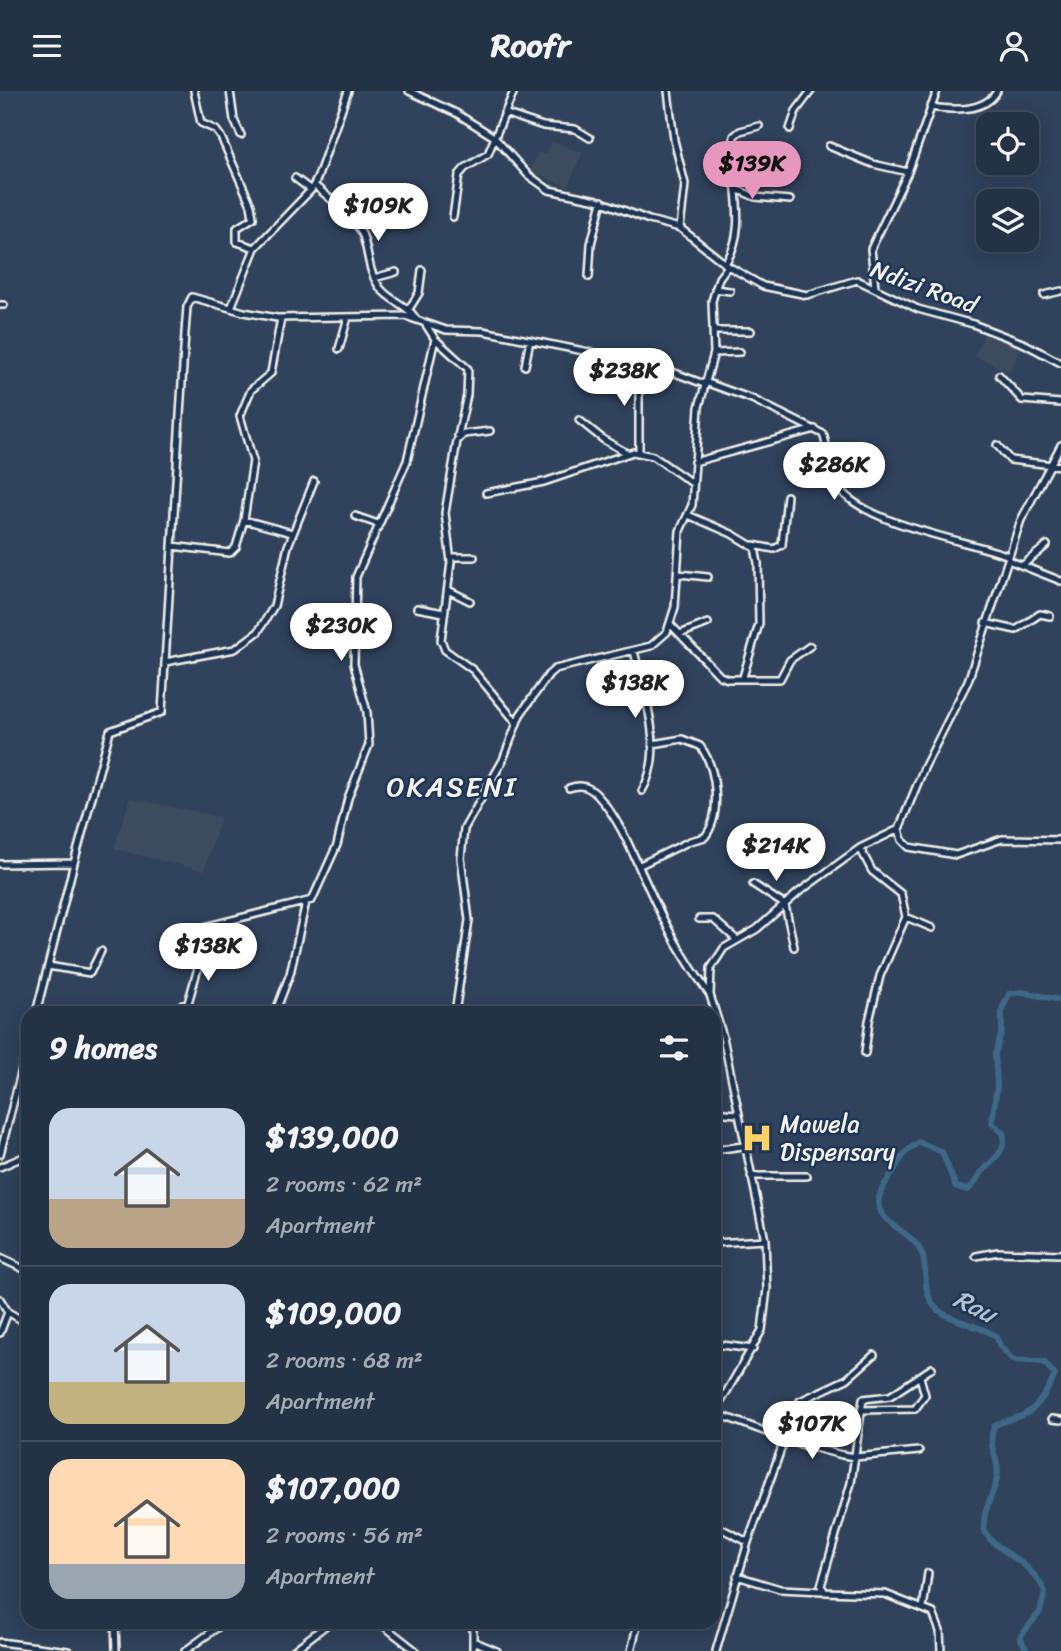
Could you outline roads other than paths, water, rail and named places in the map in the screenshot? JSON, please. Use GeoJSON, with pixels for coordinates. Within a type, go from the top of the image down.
{"type":"FeatureCollection","features":[{"type":"Feature","properties":{"kind":"street"},"geometry":{"type":"LineString","coordinates":[[194,91],[201,123],[218,132],[251,205],[253,218],[237,228],[237,242],[255,248]]}},
{"type":"Feature","properties":{"kind":"street"},"geometry":{"type":"LineString","coordinates":[[230,91],[234,120],[241,135]]}},
{"type":"Feature","properties":{"kind":"street"},"geometry":{"type":"LineString","coordinates":[[231,308],[255,248],[313,187],[348,91]]}},
{"type":"Feature","properties":{"kind":"street"},"geometry":{"type":"LineString","coordinates":[[453,216],[459,175],[465,168],[485,158],[514,91]]}},
{"type":"Feature","properties":{"kind":"street"},"geometry":{"type":"LineString","coordinates":[[668,91],[674,140],[685,184],[680,228]]}},
{"type":"Feature","properties":{"kind":"street"},"geometry":{"type":"LineString","coordinates":[[790,129],[796,111],[811,91]]}},
{"type":"Feature","properties":{"kind":"street"},"geometry":{"type":"LineString","coordinates":[[875,287],[871,249],[908,172],[937,91]]}},
{"type":"Feature","properties":{"kind":"street"},"geometry":{"type":"LineString","coordinates":[[930,107],[965,109],[988,100],[997,91]]}},
{"type":"Feature","properties":{"kind":"street","name":"Ndizi Road"},"geometry":{"type":"LineString","coordinates":[[412,92],[456,113],[494,137],[528,175],[543,186],[602,201],[649,220],[680,228],[727,265],[763,286],[791,294],[820,293],[857,280],[918,309],[973,324],[1025,344],[1061,363]]}},
{"type":"Feature","properties":{"kind":"street"},"geometry":{"type":"LineString","coordinates":[[504,113],[543,126],[575,129],[590,138]]}},
{"type":"Feature","properties":{"kind":"street"},"geometry":{"type":"LineString","coordinates":[[456,1006],[469,920],[461,866],[464,829],[500,767],[516,722],[534,693],[555,669],[656,644],[671,625],[679,574],[680,531],[688,515],[704,383],[714,353],[715,289],[727,265],[740,205],[736,189],[734,136],[740,131],[759,127]]}},
{"type":"Feature","properties":{"kind":"street"},"geometry":{"type":"LineString","coordinates":[[828,146],[851,156],[908,172]]}},
{"type":"Feature","properties":{"kind":"street"},"geometry":{"type":"LineString","coordinates":[[295,178],[313,187],[360,230],[374,278],[386,294],[409,309],[416,319]]}},
{"type":"Feature","properties":{"kind":"street"},"geometry":{"type":"LineString","coordinates":[[736,189],[755,197],[790,200]]}},
{"type":"Feature","properties":{"kind":"street"},"geometry":{"type":"LineString","coordinates":[[589,277],[591,244],[602,201]]}},
{"type":"Feature","properties":{"kind":"street"},"geometry":{"type":"LineString","coordinates":[[409,309],[419,293],[422,270]]}},
{"type":"Feature","properties":{"kind":"street"},"geometry":{"type":"LineString","coordinates":[[374,278],[396,272]]}},
{"type":"Feature","properties":{"kind":"street"},"geometry":{"type":"LineString","coordinates":[[715,289],[730,291]]}},
{"type":"Feature","properties":{"kind":"street"},"geometry":{"type":"LineString","coordinates":[[1044,295],[1061,291]]}},
{"type":"Feature","properties":{"kind":"street"},"geometry":{"type":"LineString","coordinates":[[38,1006],[107,737],[117,728],[162,712],[187,307],[195,296],[231,308],[281,318],[393,314],[446,330],[483,331],[654,365],[752,399],[815,429],[824,438],[834,481],[845,495],[867,512],[1009,558],[1061,581]]}},
{"type":"Feature","properties":{"kind":"street"},"geometry":{"type":"LineString","coordinates":[[339,349],[348,317]]}},
{"type":"Feature","properties":{"kind":"street"},"geometry":{"type":"LineString","coordinates":[[172,546],[234,551],[244,520],[253,461],[240,416],[250,390],[271,373],[281,318]]}},
{"type":"Feature","properties":{"kind":"street"},"geometry":{"type":"LineString","coordinates":[[424,323],[435,339],[468,369],[467,395],[444,513],[445,533],[452,557],[441,634],[445,650],[473,670],[516,722]]}},
{"type":"Feature","properties":{"kind":"street"},"geometry":{"type":"LineString","coordinates":[[714,331],[751,331]]}},
{"type":"Feature","properties":{"kind":"street"},"geometry":{"type":"LineString","coordinates":[[180,1006],[188,1003],[204,947],[200,928],[250,913],[306,902],[317,895],[328,868],[348,798],[369,745],[367,712],[354,664],[354,589],[359,565],[407,461],[435,339]]}},
{"type":"Feature","properties":{"kind":"street"},"geometry":{"type":"LineString","coordinates":[[525,366],[530,340]]}},
{"type":"Feature","properties":{"kind":"street"},"geometry":{"type":"LineString","coordinates":[[714,353],[740,352]]}},
{"type":"Feature","properties":{"kind":"street"},"geometry":{"type":"LineString","coordinates":[[639,364],[639,452]]}},
{"type":"Feature","properties":{"kind":"street"},"geometry":{"type":"LineString","coordinates":[[999,375],[1022,400],[1061,403]]}},
{"type":"Feature","properties":{"kind":"street"},"geometry":{"type":"LineString","coordinates":[[579,420],[604,440],[627,453]]}},
{"type":"Feature","properties":{"kind":"street"},"geometry":{"type":"LineString","coordinates":[[694,462],[815,429]]}},
{"type":"Feature","properties":{"kind":"street"},"geometry":{"type":"LineString","coordinates":[[458,439],[464,434],[490,431]]}},
{"type":"Feature","properties":{"kind":"street"},"geometry":{"type":"LineString","coordinates":[[997,445],[1010,460],[1061,466]]}},
{"type":"Feature","properties":{"kind":"street"},"geometry":{"type":"LineString","coordinates":[[1061,445],[1021,520],[960,700],[924,768],[899,829],[902,840],[909,847],[956,855],[1002,839],[1061,840]]}},
{"type":"Feature","properties":{"kind":"street"},"geometry":{"type":"LineString","coordinates":[[486,493],[544,482],[627,453],[639,452],[653,456],[692,484]]}},
{"type":"Feature","properties":{"kind":"street"},"geometry":{"type":"LineString","coordinates":[[165,662],[235,649],[249,641],[274,606],[292,533],[314,481]]}},
{"type":"Feature","properties":{"kind":"street"},"geometry":{"type":"LineString","coordinates":[[688,515],[753,545],[774,549],[782,545],[787,496]]}},
{"type":"Feature","properties":{"kind":"street"},"geometry":{"type":"LineString","coordinates":[[355,516],[378,524]]}},
{"type":"Feature","properties":{"kind":"street"},"geometry":{"type":"LineString","coordinates":[[244,520],[292,533]]}},
{"type":"Feature","properties":{"kind":"street"},"geometry":{"type":"LineString","coordinates":[[743,677],[760,624],[758,563],[753,545]]}},
{"type":"Feature","properties":{"kind":"street"},"geometry":{"type":"LineString","coordinates":[[1023,565],[1047,545]]}},
{"type":"Feature","properties":{"kind":"street"},"geometry":{"type":"LineString","coordinates":[[452,557],[474,557]]}},
{"type":"Feature","properties":{"kind":"street"},"geometry":{"type":"LineString","coordinates":[[679,574],[708,577]]}},
{"type":"Feature","properties":{"kind":"street"},"geometry":{"type":"LineString","coordinates":[[447,590],[470,601]]}},
{"type":"Feature","properties":{"kind":"street"},"geometry":{"type":"LineString","coordinates":[[417,608],[444,613]]}},
{"type":"Feature","properties":{"kind":"street"},"geometry":{"type":"LineString","coordinates":[[985,623],[1016,630],[1040,614],[1050,616]]}},
{"type":"Feature","properties":{"kind":"street"},"geometry":{"type":"LineString","coordinates":[[680,634],[708,623]]}},
{"type":"Feature","properties":{"kind":"street"},"geometry":{"type":"LineString","coordinates":[[671,625],[720,676],[729,679],[780,679],[790,660],[810,646]]}},
{"type":"Feature","properties":{"kind":"street"},"geometry":{"type":"LineString","coordinates":[[634,651],[653,744],[651,771],[642,791]]}},
{"type":"Feature","properties":{"kind":"street"},"geometry":{"type":"LineString","coordinates":[[640,676],[662,673]]}},
{"type":"Feature","properties":{"kind":"street"},"geometry":{"type":"LineString","coordinates":[[645,704],[672,696]]}},
{"type":"Feature","properties":{"kind":"street"},"geometry":{"type":"LineString","coordinates":[[640,865],[707,836],[713,812],[712,773],[700,746],[682,739],[653,744]]}},
{"type":"Feature","properties":{"kind":"street"},"geometry":{"type":"LineString","coordinates":[[569,787],[582,785],[599,797],[640,865],[674,940],[710,995],[713,1006]]}},
{"type":"Feature","properties":{"kind":"street"},"geometry":{"type":"LineString","coordinates":[[710,995],[713,961],[724,948],[757,929],[860,848],[899,829]]}},
{"type":"Feature","properties":{"kind":"street"},"geometry":{"type":"LineString","coordinates":[[860,848],[872,871],[901,894],[906,917],[880,976],[865,1053]]}},
{"type":"Feature","properties":{"kind":"street"},"geometry":{"type":"LineString","coordinates":[[0,864],[74,863]]}},
{"type":"Feature","properties":{"kind":"street"},"geometry":{"type":"LineString","coordinates":[[753,884],[785,905],[794,947]]}},
{"type":"Feature","properties":{"kind":"street"},"geometry":{"type":"LineString","coordinates":[[278,1006],[290,974],[306,902]]}},
{"type":"Feature","properties":{"kind":"street"},"geometry":{"type":"LineString","coordinates":[[906,917],[932,928]]}},
{"type":"Feature","properties":{"kind":"street"},"geometry":{"type":"LineString","coordinates":[[699,919],[713,919],[737,940]]}},
{"type":"Feature","properties":{"kind":"street"},"geometry":{"type":"LineString","coordinates":[[48,966],[90,973],[101,951]]}},
{"type":"Feature","properties":{"kind":"street"},"geometry":{"type":"LineString","coordinates":[[721,1031],[743,1146],[765,1240],[766,1312],[753,1349],[721,1402]]}},
{"type":"Feature","properties":{"kind":"street"},"geometry":{"type":"LineString","coordinates":[[0,1154],[21,1073]]}},
{"type":"Feature","properties":{"kind":"street"},"geometry":{"type":"LineString","coordinates":[[721,1113],[737,1114]]}},
{"type":"Feature","properties":{"kind":"street"},"geometry":{"type":"LineString","coordinates":[[721,1149],[743,1146]]}},
{"type":"Feature","properties":{"kind":"street"},"geometry":{"type":"LineString","coordinates":[[0,1167],[21,1158]]}},
{"type":"Feature","properties":{"kind":"street"},"geometry":{"type":"LineString","coordinates":[[751,1176],[807,1176]]}},
{"type":"Feature","properties":{"kind":"street"},"geometry":{"type":"LineString","coordinates":[[721,1243],[765,1240]]}},
{"type":"Feature","properties":{"kind":"street"},"geometry":{"type":"LineString","coordinates":[[976,1256],[1008,1252],[1061,1254]]}},
{"type":"Feature","properties":{"kind":"street"},"geometry":{"type":"LineString","coordinates":[[0,1258],[21,1268]]}},
{"type":"Feature","properties":{"kind":"street"},"geometry":{"type":"LineString","coordinates":[[0,1299],[8,1313],[21,1320]]}},
{"type":"Feature","properties":{"kind":"street"},"geometry":{"type":"LineString","coordinates":[[0,1333],[8,1313]]}},
{"type":"Feature","properties":{"kind":"street"},"geometry":{"type":"LineString","coordinates":[[721,1345],[753,1349]]}},
{"type":"Feature","properties":{"kind":"street"},"geometry":{"type":"LineString","coordinates":[[716,1651],[737,1576],[783,1437],[800,1401],[835,1387],[874,1355]]}},
{"type":"Feature","properties":{"kind":"street"},"geometry":{"type":"LineString","coordinates":[[822,1591],[821,1586],[852,1483],[861,1410],[865,1398],[890,1396],[932,1368]]}},
{"type":"Feature","properties":{"kind":"street"},"geometry":{"type":"LineString","coordinates":[[861,1410],[915,1409],[926,1395],[920,1377]]}},
{"type":"Feature","properties":{"kind":"street"},"geometry":{"type":"LineString","coordinates":[[721,1415],[783,1437],[855,1457],[919,1451]]}},
{"type":"Feature","properties":{"kind":"street"},"geometry":{"type":"LineString","coordinates":[[1052,1419],[1061,1420]]}},
{"type":"Feature","properties":{"kind":"street"},"geometry":{"type":"LineString","coordinates":[[721,1528],[748,1542]]}},
{"type":"Feature","properties":{"kind":"street"},"geometry":{"type":"LineString","coordinates":[[923,1609],[928,1573]]}},
{"type":"Feature","properties":{"kind":"street"},"geometry":{"type":"LineString","coordinates":[[737,1576],[780,1590],[885,1594],[937,1617],[941,1651]]}},
{"type":"Feature","properties":{"kind":"street"},"geometry":{"type":"LineString","coordinates":[[115,1629],[116,1651]]}},
{"type":"Feature","properties":{"kind":"street"},"geometry":{"type":"LineString","coordinates":[[185,1651],[215,1629]]}},
{"type":"Feature","properties":{"kind":"street"},"geometry":{"type":"LineString","coordinates":[[293,1651],[321,1629]]}},
{"type":"Feature","properties":{"kind":"street"},"geometry":{"type":"LineString","coordinates":[[391,1629],[416,1651]]}},
{"type":"Feature","properties":{"kind":"street"},"geometry":{"type":"LineString","coordinates":[[473,1629],[473,1651]]}},
{"type":"Feature","properties":{"kind":"street"},"geometry":{"type":"LineString","coordinates":[[631,1651],[636,1629]]}},
{"type":"Feature","properties":{"kind":"street"},"geometry":{"type":"LineString","coordinates":[[473,1641],[497,1651]]}},
{"type":"Feature","properties":{"kind":"street"},"geometry":{"type":"LineString","coordinates":[[0,1642],[68,1651]]}},
{"type":"Feature","properties":{"kind":"street"},"geometry":{"type":"LineString","coordinates":[[401,1651],[408,1645]]}},
{"type":"Feature","properties":{"kind":"waterway","name":"Rau"},"geometry":{"type":"LineString","coordinates":[[1027,1651],[1020,1637],[1040,1612],[1045,1592],[1032,1572],[995,1544],[985,1531],[984,1518],[998,1471],[992,1434],[994,1426],[1032,1410],[1044,1396],[1055,1375],[1044,1362],[1013,1360],[1000,1346],[996,1336],[938,1310],[929,1297],[922,1254],[907,1235],[888,1221],[878,1204],[880,1193],[901,1158],[919,1142],[942,1152],[956,1187],[968,1190],[972,1186],[1003,1147],[1004,1134],[992,1123],[997,1086],[995,1054],[1002,1031],[1002,1009],[1009,994],[1022,992],[1061,1000]]}},
{"type":"Feature","properties":{"kind":"place","name":"Mawela Dispensary"},"geometry":{"type":"Point","coordinates":[757,1138]}},
{"type":"Feature","properties":{"kind":"district","name":"OKASENI"},"geometry":{"type":"Point","coordinates":[452,786]}}]}
